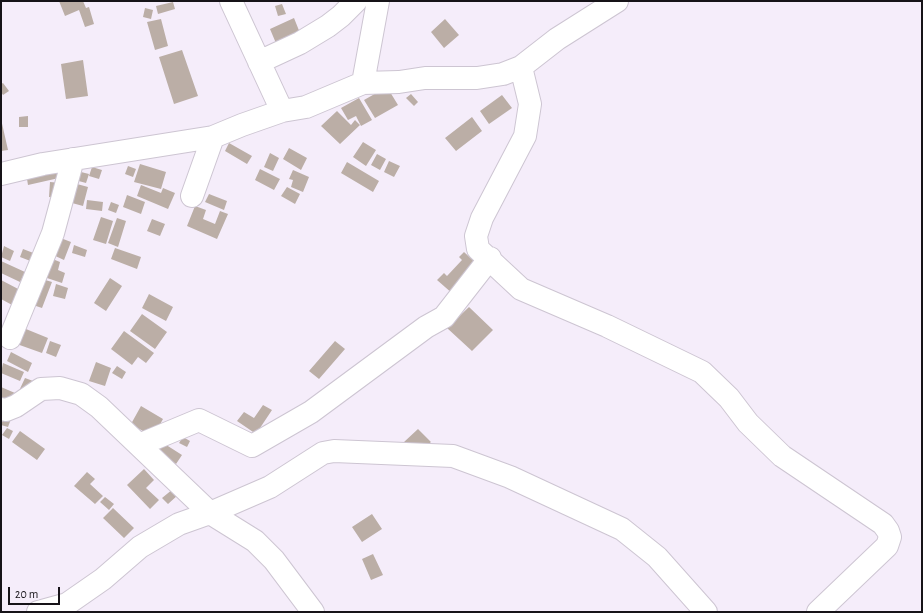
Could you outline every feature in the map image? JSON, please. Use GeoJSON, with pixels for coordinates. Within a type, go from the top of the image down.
{"type":"FeatureCollection","features":[{"type":"Feature","properties":{"kind":"street"},"geometry":{"type":"LineString","coordinates":[[231,1],[282,111]]}},
{"type":"Feature","properties":{"kind":"street"},"geometry":{"type":"LineString","coordinates":[[258,62],[300,43],[321,30],[341,16],[356,1]]}},
{"type":"Feature","properties":{"kind":"street"},"geometry":{"type":"LineString","coordinates":[[363,83],[378,1]]}},
{"type":"Feature","properties":{"kind":"street"},"geometry":{"type":"LineString","coordinates":[[1,174],[73,159],[113,154],[213,137],[282,111],[306,107],[363,83],[400,82],[425,78],[477,78],[503,74],[521,67],[557,39],[617,1]]}},
{"type":"Feature","properties":{"kind":"street"},"geometry":{"type":"LineString","coordinates":[[521,67],[530,104],[524,136],[482,218],[476,236],[478,249],[490,258],[521,289],[607,326],[702,372],[729,398],[748,423],[782,456],[883,524],[890,537],[887,546],[818,612]]}},
{"type":"Feature","properties":{"kind":"street"},"geometry":{"type":"LineString","coordinates":[[192,196],[213,137]]}},
{"type":"Feature","properties":{"kind":"street"},"geometry":{"type":"LineString","coordinates":[[10,338],[53,233],[73,159]]}},
{"type":"Feature","properties":{"kind":"street"},"geometry":{"type":"LineString","coordinates":[[139,445],[199,420],[252,446],[311,412],[426,327],[444,317],[490,258]]}},
{"type":"Feature","properties":{"kind":"street"},"geometry":{"type":"LineString","coordinates":[[1,409],[6,410],[16,406],[41,388],[60,388],[81,394],[99,407],[210,513],[255,541],[274,560],[313,612]]}},
{"type":"Feature","properties":{"kind":"street"},"geometry":{"type":"LineString","coordinates":[[38,612],[67,604],[103,579],[140,547],[179,524],[210,513],[270,487],[323,453],[356,451],[453,456],[510,477],[622,529],[657,557],[706,612]]}},
{"type":"Feature","properties":{"kind":"building"},"geometry":{"type":"Polygon","coordinates":[[[59,1],[83,1],[86,8],[89,7],[94,24],[85,27],[79,10],[65,16],[59,1]]]}},
{"type":"Feature","properties":{"kind":"building"},"geometry":{"type":"Polygon","coordinates":[[[173,2],[175,9],[158,14],[156,6],[173,2]]]}},
{"type":"Feature","properties":{"kind":"building"},"geometry":{"type":"Polygon","coordinates":[[[282,4],[286,14],[278,16],[275,6],[282,4]]]}},
{"type":"Feature","properties":{"kind":"building"},"geometry":{"type":"Polygon","coordinates":[[[145,8],[153,10],[151,19],[143,17],[145,8]]]}},
{"type":"Feature","properties":{"kind":"building"},"geometry":{"type":"Polygon","coordinates":[[[294,18],[302,38],[278,48],[270,29],[294,18]]]}},
{"type":"Feature","properties":{"kind":"building"},"geometry":{"type":"Polygon","coordinates":[[[161,19],[168,46],[155,50],[147,22],[161,19]]]}},
{"type":"Feature","properties":{"kind":"building"},"geometry":{"type":"Polygon","coordinates":[[[445,19],[459,35],[444,48],[431,32],[445,19]]]}},
{"type":"Feature","properties":{"kind":"building"},"geometry":{"type":"Polygon","coordinates":[[[182,50],[198,96],[174,104],[159,57],[182,50]]]}},
{"type":"Feature","properties":{"kind":"building"},"geometry":{"type":"Polygon","coordinates":[[[83,60],[88,96],[66,99],[61,64],[83,60]]]}},
{"type":"Feature","properties":{"kind":"building"},"geometry":{"type":"Polygon","coordinates":[[[3,83],[9,91],[3,95],[1,92],[1,84],[3,83]]]}},
{"type":"Feature","properties":{"kind":"building"},"geometry":{"type":"Polygon","coordinates":[[[387,87],[398,105],[375,118],[364,100],[387,87]]]}},
{"type":"Feature","properties":{"kind":"building"},"geometry":{"type":"Polygon","coordinates":[[[411,94],[418,102],[414,106],[406,98],[411,94]]]}},
{"type":"Feature","properties":{"kind":"building"},"geometry":{"type":"Polygon","coordinates":[[[502,95],[512,108],[489,124],[480,111],[502,95]]]}},
{"type":"Feature","properties":{"kind":"building"},"geometry":{"type":"Polygon","coordinates":[[[359,98],[372,120],[361,126],[356,116],[348,120],[341,108],[359,98]]]}},
{"type":"Feature","properties":{"kind":"building"},"geometry":{"type":"Polygon","coordinates":[[[337,111],[351,125],[355,120],[360,125],[340,144],[321,126],[337,111]]]}},
{"type":"Feature","properties":{"kind":"building"},"geometry":{"type":"Polygon","coordinates":[[[28,116],[28,127],[19,127],[19,117],[28,116]]]}},
{"type":"Feature","properties":{"kind":"building"},"geometry":{"type":"Polygon","coordinates":[[[472,117],[482,131],[456,151],[445,138],[472,117]]]}},
{"type":"Feature","properties":{"kind":"building"},"geometry":{"type":"Polygon","coordinates":[[[1,119],[8,150],[1,151],[1,119]]]}},
{"type":"Feature","properties":{"kind":"building"},"geometry":{"type":"Polygon","coordinates":[[[363,142],[376,150],[366,166],[353,157],[363,142]]]}},
{"type":"Feature","properties":{"kind":"building"},"geometry":{"type":"Polygon","coordinates":[[[229,143],[252,156],[247,164],[225,151],[229,143]]]}},
{"type":"Feature","properties":{"kind":"building"},"geometry":{"type":"Polygon","coordinates":[[[289,148],[307,158],[301,170],[283,159],[289,148]]]}},
{"type":"Feature","properties":{"kind":"building"},"geometry":{"type":"Polygon","coordinates":[[[270,153],[279,158],[273,171],[264,167],[270,153]]]}},
{"type":"Feature","properties":{"kind":"building"},"geometry":{"type":"Polygon","coordinates":[[[377,154],[386,159],[380,170],[371,165],[377,154]]]}},
{"type":"Feature","properties":{"kind":"building"},"geometry":{"type":"Polygon","coordinates":[[[389,161],[400,166],[394,177],[384,172],[389,161]]]}},
{"type":"Feature","properties":{"kind":"building"},"geometry":{"type":"Polygon","coordinates":[[[347,162],[379,181],[373,192],[341,173],[347,162]]]}},
{"type":"Feature","properties":{"kind":"building"},"geometry":{"type":"Polygon","coordinates":[[[140,164],[166,172],[161,189],[134,182],[140,164]]]}},
{"type":"Feature","properties":{"kind":"building"},"geometry":{"type":"Polygon","coordinates":[[[128,166],[136,169],[133,177],[125,174],[128,166]]]}},
{"type":"Feature","properties":{"kind":"building"},"geometry":{"type":"Polygon","coordinates":[[[56,167],[59,178],[28,185],[26,173],[56,167]]]}},
{"type":"Feature","properties":{"kind":"building"},"geometry":{"type":"Polygon","coordinates":[[[92,167],[102,170],[99,179],[89,176],[92,167]]]}},
{"type":"Feature","properties":{"kind":"building"},"geometry":{"type":"Polygon","coordinates":[[[260,169],[280,179],[274,190],[255,180],[260,169]]]}},
{"type":"Feature","properties":{"kind":"building"},"geometry":{"type":"Polygon","coordinates":[[[293,170],[309,177],[303,192],[291,187],[293,180],[289,179],[293,170]]]}},
{"type":"Feature","properties":{"kind":"building"},"geometry":{"type":"Polygon","coordinates":[[[77,171],[89,174],[86,183],[75,180],[77,171]]]}},
{"type":"Feature","properties":{"kind":"building"},"geometry":{"type":"Polygon","coordinates":[[[50,182],[61,183],[59,198],[49,197],[50,182]]]}},
{"type":"Feature","properties":{"kind":"building"},"geometry":{"type":"Polygon","coordinates":[[[77,184],[88,187],[83,206],[72,203],[77,184]]]}},
{"type":"Feature","properties":{"kind":"building"},"geometry":{"type":"Polygon","coordinates":[[[141,185],[161,193],[163,188],[175,193],[168,209],[137,196],[141,185]]]}},
{"type":"Feature","properties":{"kind":"building"},"geometry":{"type":"Polygon","coordinates":[[[287,187],[300,194],[295,204],[281,196],[287,187]]]}},
{"type":"Feature","properties":{"kind":"building"},"geometry":{"type":"Polygon","coordinates":[[[209,194],[227,201],[224,210],[205,202],[209,194]]]}},
{"type":"Feature","properties":{"kind":"building"},"geometry":{"type":"Polygon","coordinates":[[[127,195],[145,202],[141,214],[123,207],[127,195]]]}},
{"type":"Feature","properties":{"kind":"building"},"geometry":{"type":"Polygon","coordinates":[[[87,200],[103,202],[102,211],[86,209],[87,200]]]}},
{"type":"Feature","properties":{"kind":"building"},"geometry":{"type":"Polygon","coordinates":[[[111,202],[119,205],[116,213],[108,210],[111,202]]]}},
{"type":"Feature","properties":{"kind":"building"},"geometry":{"type":"Polygon","coordinates":[[[195,206],[206,210],[203,219],[215,224],[220,211],[228,214],[217,239],[187,226],[195,206]]]}},
{"type":"Feature","properties":{"kind":"building"},"geometry":{"type":"Polygon","coordinates":[[[101,217],[113,221],[106,244],[93,240],[101,217]]]}},
{"type":"Feature","properties":{"kind":"building"},"geometry":{"type":"Polygon","coordinates":[[[117,218],[126,221],[118,247],[108,243],[117,218]]]}},
{"type":"Feature","properties":{"kind":"building"},"geometry":{"type":"Polygon","coordinates":[[[152,219],[165,224],[160,236],[147,231],[152,219]]]}},
{"type":"Feature","properties":{"kind":"building"},"geometry":{"type":"Polygon","coordinates":[[[58,237],[71,242],[64,260],[51,254],[58,237]]]}},
{"type":"Feature","properties":{"kind":"building"},"geometry":{"type":"Polygon","coordinates":[[[74,245],[87,250],[85,257],[72,253],[74,245]]]}},
{"type":"Feature","properties":{"kind":"building"},"geometry":{"type":"Polygon","coordinates":[[[4,246],[14,251],[10,261],[1,257],[4,246]]]}},
{"type":"Feature","properties":{"kind":"building"},"geometry":{"type":"Polygon","coordinates":[[[115,248],[141,257],[137,269],[111,259],[115,248]]]}},
{"type":"Feature","properties":{"kind":"building"},"geometry":{"type":"Polygon","coordinates":[[[23,249],[36,254],[33,262],[20,257],[23,249]]]}},
{"type":"Feature","properties":{"kind":"building"},"geometry":{"type":"Polygon","coordinates":[[[464,252],[480,267],[453,294],[437,280],[444,273],[447,276],[462,260],[459,257],[464,252]]]}},
{"type":"Feature","properties":{"kind":"building"},"geometry":{"type":"Polygon","coordinates":[[[50,258],[60,262],[58,270],[65,273],[62,283],[44,277],[50,258]]]}},
{"type":"Feature","properties":{"kind":"building"},"geometry":{"type":"Polygon","coordinates":[[[1,261],[25,272],[20,282],[1,273],[1,261]]]}},
{"type":"Feature","properties":{"kind":"building"},"geometry":{"type":"Polygon","coordinates":[[[110,278],[122,286],[106,311],[94,303],[110,278]]]}},
{"type":"Feature","properties":{"kind":"building"},"geometry":{"type":"Polygon","coordinates":[[[42,279],[52,282],[42,308],[33,305],[42,279]]]}},
{"type":"Feature","properties":{"kind":"building"},"geometry":{"type":"Polygon","coordinates":[[[1,280],[22,291],[14,306],[1,299],[1,280]]]}},
{"type":"Feature","properties":{"kind":"building"},"geometry":{"type":"Polygon","coordinates":[[[56,284],[68,288],[65,299],[53,296],[56,284]]]}},
{"type":"Feature","properties":{"kind":"building"},"geometry":{"type":"Polygon","coordinates":[[[149,294],[173,307],[166,321],[142,308],[149,294]]]}},
{"type":"Feature","properties":{"kind":"building"},"geometry":{"type":"Polygon","coordinates":[[[469,307],[493,330],[472,351],[447,328],[469,307]]]}},
{"type":"Feature","properties":{"kind":"building"},"geometry":{"type":"Polygon","coordinates":[[[142,314],[167,332],[155,349],[130,331],[142,314]]]}},
{"type":"Feature","properties":{"kind":"building"},"geometry":{"type":"Polygon","coordinates":[[[21,327],[48,338],[42,353],[14,343],[21,327]]]}},
{"type":"Feature","properties":{"kind":"building"},"geometry":{"type":"Polygon","coordinates":[[[124,331],[154,353],[146,363],[138,357],[132,365],[111,349],[124,331]]]}},
{"type":"Feature","properties":{"kind":"building"},"geometry":{"type":"Polygon","coordinates":[[[50,341],[61,345],[56,357],[46,353],[50,341]]]}},
{"type":"Feature","properties":{"kind":"building"},"geometry":{"type":"Polygon","coordinates":[[[335,341],[345,349],[319,379],[309,371],[335,341]]]}},
{"type":"Feature","properties":{"kind":"building"},"geometry":{"type":"Polygon","coordinates":[[[11,352],[32,363],[28,372],[7,361],[11,352]]]}},
{"type":"Feature","properties":{"kind":"building"},"geometry":{"type":"Polygon","coordinates":[[[96,362],[111,368],[105,386],[89,381],[96,362]]]}},
{"type":"Feature","properties":{"kind":"building"},"geometry":{"type":"Polygon","coordinates":[[[3,363],[24,372],[20,381],[1,373],[3,363]]]}},
{"type":"Feature","properties":{"kind":"building"},"geometry":{"type":"Polygon","coordinates":[[[117,366],[126,372],[122,379],[112,373],[117,366]]]}},
{"type":"Feature","properties":{"kind":"building"},"geometry":{"type":"Polygon","coordinates":[[[25,378],[33,381],[18,393],[25,378]]]}},
{"type":"Feature","properties":{"kind":"building"},"geometry":{"type":"Polygon","coordinates":[[[1,387],[15,393],[11,404],[1,400],[1,387]]]}},
{"type":"Feature","properties":{"kind":"building"},"geometry":{"type":"Polygon","coordinates":[[[263,405],[272,410],[256,434],[237,421],[244,412],[254,418],[263,405]]]}},
{"type":"Feature","properties":{"kind":"building"},"geometry":{"type":"Polygon","coordinates":[[[141,406],[163,419],[153,437],[131,424],[141,406]]]}},
{"type":"Feature","properties":{"kind":"building"},"geometry":{"type":"Polygon","coordinates":[[[4,417],[11,419],[8,427],[1,425],[4,417]]]}},
{"type":"Feature","properties":{"kind":"building"},"geometry":{"type":"Polygon","coordinates":[[[7,428],[13,431],[9,439],[2,435],[7,428]]]}},
{"type":"Feature","properties":{"kind":"building"},"geometry":{"type":"Polygon","coordinates":[[[418,429],[431,442],[423,449],[412,451],[404,442],[418,429]]]}},
{"type":"Feature","properties":{"kind":"building"},"geometry":{"type":"Polygon","coordinates":[[[20,431],[45,449],[37,460],[12,442],[20,431]]]}},
{"type":"Feature","properties":{"kind":"building"},"geometry":{"type":"Polygon","coordinates":[[[183,437],[190,441],[187,447],[179,443],[183,437]]]}},
{"type":"Feature","properties":{"kind":"building"},"geometry":{"type":"Polygon","coordinates":[[[160,441],[182,455],[176,464],[154,451],[160,441]]]}},
{"type":"Feature","properties":{"kind":"building"},"geometry":{"type":"Polygon","coordinates":[[[144,469],[154,480],[146,488],[159,500],[150,509],[127,485],[144,469]]]}},
{"type":"Feature","properties":{"kind":"building"},"geometry":{"type":"Polygon","coordinates":[[[87,472],[95,479],[90,484],[103,496],[95,504],[74,486],[87,472]]]}},
{"type":"Feature","properties":{"kind":"building"},"geometry":{"type":"Polygon","coordinates":[[[173,489],[178,495],[168,504],[162,498],[173,489]]]}},
{"type":"Feature","properties":{"kind":"building"},"geometry":{"type":"Polygon","coordinates":[[[105,497],[114,504],[109,510],[100,502],[105,497]]]}},
{"type":"Feature","properties":{"kind":"building"},"geometry":{"type":"Polygon","coordinates":[[[113,508],[134,528],[124,538],[103,518],[113,508]]]}},
{"type":"Feature","properties":{"kind":"building"},"geometry":{"type":"Polygon","coordinates":[[[372,514],[382,529],[362,542],[352,527],[372,514]]]}},
{"type":"Feature","properties":{"kind":"building"},"geometry":{"type":"Polygon","coordinates":[[[373,554],[383,575],[371,580],[362,559],[373,554]]]}}]}
